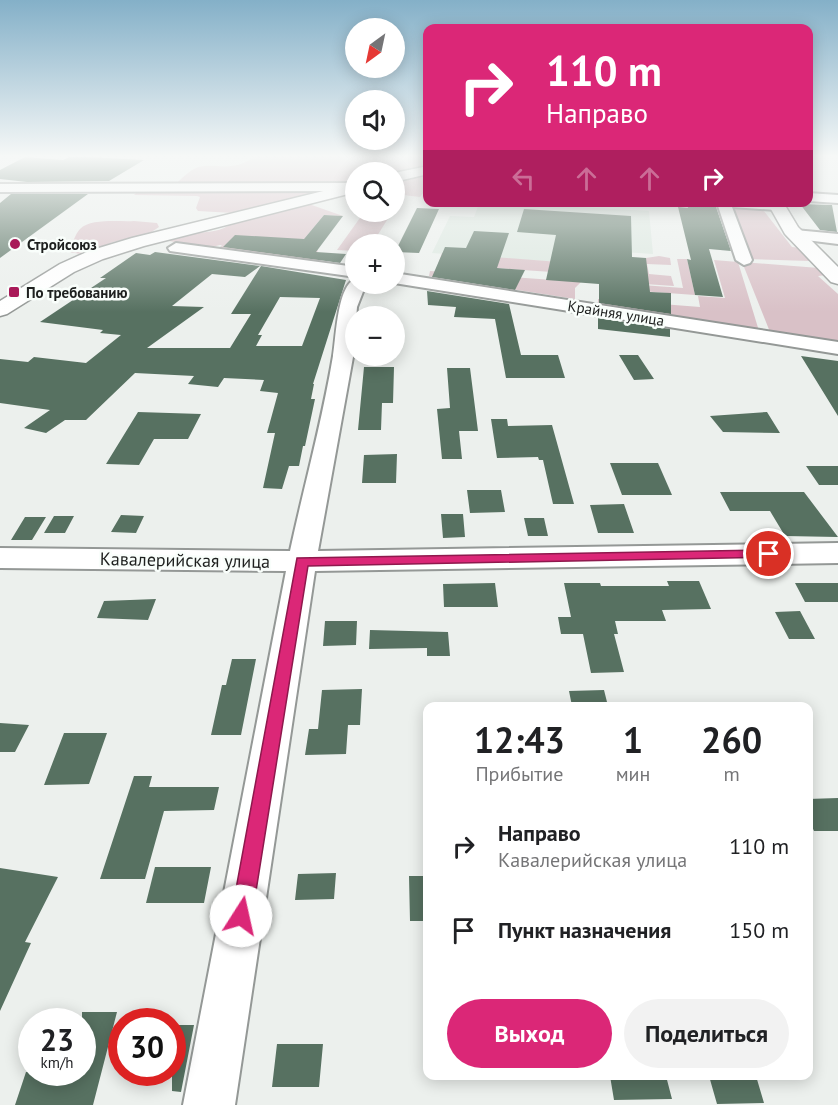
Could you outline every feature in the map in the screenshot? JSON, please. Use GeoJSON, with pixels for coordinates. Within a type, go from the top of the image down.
{"type":"FeatureCollection","features":[{"type":"Feature","properties":{"kind":"main road"},"geometry":{"type":"LineString","coordinates":[[0,310],[67,268],[96,255],[271,209]]}},
{"type":"Feature","properties":{"kind":"main road"},"geometry":{"type":"LineString","coordinates":[[779,209],[795,235],[830,266],[838,278]]}},
{"type":"Feature","properties":{"kind":"street"},"geometry":{"type":"LineString","coordinates":[[724,209],[744,260]]}},
{"type":"Feature","properties":{"kind":"street"},"geometry":{"type":"LineString","coordinates":[[795,235],[838,239]]}},
{"type":"Feature","properties":{"kind":"street"},"geometry":{"type":"LineString","coordinates":[[176,248],[345,271]]}},
{"type":"Feature","properties":{"kind":"street","name":"Крайняя улица"},"geometry":{"type":"LineString","coordinates":[[405,280],[838,348]]}},
{"type":"Feature","properties":{"kind":"street"},"geometry":{"type":"LineString","coordinates":[[208,1105],[302,561],[343,357],[348,307],[353,294]]}},
{"type":"Feature","properties":{"kind":"street","name":"Кавалерийская улица"},"geometry":{"type":"LineString","coordinates":[[0,558],[302,561],[838,553]]}},
{"type":"Feature","properties":{"kind":"shaded area"},"geometry":{"type":"Polygon","coordinates":[[[196,209],[251,209],[233,213],[198,211],[196,209]]]}},
{"type":"Feature","properties":{"kind":"shaded area"},"geometry":{"type":"Polygon","coordinates":[[[286,209],[322,209],[343,216],[324,215],[304,239],[318,248],[317,254],[322,259],[320,263],[219,248],[222,245],[208,248],[169,241],[182,235],[215,231],[231,224],[286,209]]]}},
{"type":"Feature","properties":{"kind":"shaded area"},"geometry":{"type":"Polygon","coordinates":[[[477,209],[649,211],[653,254],[624,252],[624,267],[432,253],[450,216],[474,217],[477,209]]]}},
{"type":"Feature","properties":{"kind":"shaded area"},"geometry":{"type":"Polygon","coordinates":[[[730,209],[762,209],[792,247],[800,248],[810,261],[747,259],[730,209]]]}},
{"type":"Feature","properties":{"kind":"shaded area"},"geometry":{"type":"Polygon","coordinates":[[[134,221],[157,223],[159,227],[150,233],[113,242],[81,254],[69,252],[80,229],[91,223],[134,221]]]}},
{"type":"Feature","properties":{"kind":"shaded area"},"geometry":{"type":"Polygon","coordinates":[[[357,222],[386,222],[378,234],[348,234],[357,222]]]}},
{"type":"Feature","properties":{"kind":"shaded area"},"geometry":{"type":"Polygon","coordinates":[[[345,239],[345,250],[337,250],[345,239]]]}},
{"type":"Feature","properties":{"kind":"shaded area"},"geometry":{"type":"Polygon","coordinates":[[[442,253],[623,267],[646,264],[646,258],[659,256],[670,258],[671,265],[647,264],[649,274],[671,276],[674,286],[601,281],[581,282],[581,274],[438,264],[442,253]]]}},
{"type":"Feature","properties":{"kind":"shaded area"},"geometry":{"type":"Polygon","coordinates":[[[677,259],[687,259],[695,295],[599,288],[600,282],[683,288],[677,259]]]}},
{"type":"Feature","properties":{"kind":"shaded area"},"geometry":{"type":"Polygon","coordinates":[[[714,260],[738,262],[759,331],[598,306],[598,299],[700,307],[698,296],[725,298],[714,260]]]}},
{"type":"Feature","properties":{"kind":"shaded area"},"geometry":{"type":"Polygon","coordinates":[[[742,262],[819,268],[826,275],[818,276],[838,294],[838,344],[770,332],[742,262]]]}},
{"type":"Feature","properties":{"kind":"shaded area"},"geometry":{"type":"Polygon","coordinates":[[[430,271],[581,282],[575,288],[575,299],[429,276],[430,271]]]}},
{"type":"Feature","properties":{"kind":"building"},"geometry":{"type":"Polygon","coordinates":[[[0,209],[68,209],[0,258],[0,209]]]}},
{"type":"Feature","properties":{"kind":"building"},"geometry":{"type":"Polygon","coordinates":[[[417,209],[439,209],[419,253],[405,252],[404,234],[417,209]]]}},
{"type":"Feature","properties":{"kind":"building"},"geometry":{"type":"Polygon","coordinates":[[[524,209],[631,216],[632,257],[646,258],[650,292],[671,293],[671,314],[599,303],[599,284],[546,280],[556,235],[517,232],[524,209]]]}},
{"type":"Feature","properties":{"kind":"building"},"geometry":{"type":"Polygon","coordinates":[[[678,209],[717,209],[731,251],[709,249],[723,297],[695,295],[687,259],[691,260],[678,209]]]}},
{"type":"Feature","properties":{"kind":"building"},"geometry":{"type":"Polygon","coordinates":[[[804,209],[833,209],[837,232],[820,230],[804,209]]]}},
{"type":"Feature","properties":{"kind":"building"},"geometry":{"type":"Polygon","coordinates":[[[324,215],[343,216],[316,252],[345,254],[340,263],[223,247],[235,235],[304,239],[324,215]]]}},
{"type":"Feature","properties":{"kind":"building"},"geometry":{"type":"Polygon","coordinates":[[[474,231],[509,233],[497,268],[525,270],[515,290],[432,277],[445,247],[466,248],[474,231]]]}},
{"type":"Feature","properties":{"kind":"building"},"geometry":{"type":"Polygon","coordinates":[[[155,252],[260,266],[245,277],[212,274],[172,306],[204,307],[147,348],[230,348],[251,314],[231,314],[261,266],[345,280],[313,384],[311,399],[315,399],[299,466],[289,466],[282,489],[263,488],[275,433],[267,433],[278,393],[260,391],[264,380],[224,378],[218,387],[188,384],[194,376],[135,373],[86,420],[65,420],[46,433],[24,428],[50,410],[0,403],[0,359],[28,362],[34,357],[86,363],[121,335],[100,333],[103,330],[40,322],[106,278],[100,278],[136,253],[150,255],[155,252]],[[280,297],[258,335],[262,335],[256,346],[302,346],[320,298],[280,297]]]}},
{"type":"Feature","properties":{"kind":"building"},"geometry":{"type":"Polygon","coordinates":[[[427,291],[509,304],[521,355],[558,355],[565,378],[506,378],[495,319],[454,317],[456,307],[428,305],[427,291]]]}},
{"type":"Feature","properties":{"kind":"building"},"geometry":{"type":"Polygon","coordinates":[[[598,318],[670,329],[670,337],[598,329],[598,318]]]}},
{"type":"Feature","properties":{"kind":"building"},"geometry":{"type":"Polygon","coordinates":[[[619,355],[638,355],[654,379],[634,380],[619,355]]]}},
{"type":"Feature","properties":{"kind":"building"},"geometry":{"type":"Polygon","coordinates":[[[801,356],[838,361],[838,416],[801,356]]]}},
{"type":"Feature","properties":{"kind":"building"},"geometry":{"type":"Polygon","coordinates":[[[364,367],[394,367],[393,403],[382,403],[381,430],[358,430],[364,367]]]}},
{"type":"Feature","properties":{"kind":"building"},"geometry":{"type":"Polygon","coordinates":[[[447,368],[470,368],[478,431],[459,431],[462,459],[442,459],[437,409],[450,408],[447,368]]]}},
{"type":"Feature","properties":{"kind":"building"},"geometry":{"type":"Polygon","coordinates":[[[138,412],[201,414],[188,439],[154,439],[139,465],[106,464],[138,412]]]}},
{"type":"Feature","properties":{"kind":"building"},"geometry":{"type":"Polygon","coordinates":[[[767,412],[780,433],[723,432],[710,416],[767,412]]]}},
{"type":"Feature","properties":{"kind":"building"},"geometry":{"type":"Polygon","coordinates":[[[491,419],[507,419],[508,426],[552,425],[574,504],[553,504],[543,460],[539,460],[538,457],[497,458],[491,419]]]}},
{"type":"Feature","properties":{"kind":"building"},"geometry":{"type":"Polygon","coordinates":[[[397,454],[396,483],[362,483],[364,455],[397,454]]]}},
{"type":"Feature","properties":{"kind":"building"},"geometry":{"type":"Polygon","coordinates":[[[610,463],[658,463],[672,495],[622,495],[610,463]]]}},
{"type":"Feature","properties":{"kind":"building"},"geometry":{"type":"Polygon","coordinates":[[[806,466],[838,466],[838,485],[819,485],[806,466]]]}},
{"type":"Feature","properties":{"kind":"building"},"geometry":{"type":"Polygon","coordinates":[[[467,490],[501,490],[505,512],[470,513],[467,490]]]}},
{"type":"Feature","properties":{"kind":"building"},"geometry":{"type":"Polygon","coordinates":[[[720,492],[804,492],[838,537],[785,536],[770,511],[730,511],[720,492]]]}},
{"type":"Feature","properties":{"kind":"building"},"geometry":{"type":"Polygon","coordinates":[[[624,504],[634,533],[598,533],[590,505],[624,504]]]}},
{"type":"Feature","properties":{"kind":"building"},"geometry":{"type":"Polygon","coordinates":[[[441,514],[463,514],[465,537],[443,538],[441,514]]]}},
{"type":"Feature","properties":{"kind":"building"},"geometry":{"type":"Polygon","coordinates":[[[121,515],[144,516],[136,533],[111,532],[121,515]]]}},
{"type":"Feature","properties":{"kind":"building"},"geometry":{"type":"Polygon","coordinates":[[[54,516],[74,516],[65,533],[44,533],[54,516]]]}},
{"type":"Feature","properties":{"kind":"building"},"geometry":{"type":"Polygon","coordinates":[[[25,517],[46,517],[32,540],[11,540],[25,517]]]}},
{"type":"Feature","properties":{"kind":"building"},"geometry":{"type":"Polygon","coordinates":[[[524,518],[544,518],[548,536],[528,536],[524,518]]]}},
{"type":"Feature","properties":{"kind":"building"},"geometry":{"type":"Polygon","coordinates":[[[667,581],[699,581],[711,609],[662,610],[666,621],[615,621],[618,634],[614,634],[624,672],[591,673],[583,634],[561,634],[558,617],[571,617],[564,583],[600,583],[601,586],[669,586],[667,581]]]}},
{"type":"Feature","properties":{"kind":"building"},"geometry":{"type":"Polygon","coordinates":[[[495,583],[498,607],[444,607],[443,584],[495,583]]]}},
{"type":"Feature","properties":{"kind":"building"},"geometry":{"type":"Polygon","coordinates":[[[795,583],[838,583],[838,602],[805,602],[795,583]]]}},
{"type":"Feature","properties":{"kind":"building"},"geometry":{"type":"Polygon","coordinates":[[[156,599],[148,620],[97,618],[104,601],[156,599]]]}},
{"type":"Feature","properties":{"kind":"building"},"geometry":{"type":"Polygon","coordinates":[[[800,611],[815,639],[789,639],[775,612],[800,611]]]}},
{"type":"Feature","properties":{"kind":"building"},"geometry":{"type":"Polygon","coordinates":[[[325,621],[357,621],[356,645],[323,646],[325,621]]]}},
{"type":"Feature","properties":{"kind":"building"},"geometry":{"type":"Polygon","coordinates":[[[370,630],[448,632],[450,656],[427,656],[427,648],[369,649],[370,630]]]}},
{"type":"Feature","properties":{"kind":"building"},"geometry":{"type":"Polygon","coordinates":[[[232,659],[256,659],[241,735],[211,735],[222,685],[226,685],[232,659]]]}},
{"type":"Feature","properties":{"kind":"building"},"geometry":{"type":"Polygon","coordinates":[[[362,689],[360,725],[348,725],[346,754],[305,755],[309,729],[318,729],[322,690],[362,689]]]}},
{"type":"Feature","properties":{"kind":"building"},"geometry":{"type":"Polygon","coordinates":[[[604,690],[607,702],[571,702],[569,691],[604,690]]]}},
{"type":"Feature","properties":{"kind":"building"},"geometry":{"type":"Polygon","coordinates":[[[0,723],[29,725],[15,752],[0,752],[0,723]]]}},
{"type":"Feature","properties":{"kind":"building"},"geometry":{"type":"Polygon","coordinates":[[[64,733],[107,733],[89,784],[44,785],[64,733]]]}},
{"type":"Feature","properties":{"kind":"building"},"geometry":{"type":"Polygon","coordinates":[[[134,776],[152,776],[149,787],[219,787],[214,810],[164,811],[145,879],[100,879],[134,776]]]}},
{"type":"Feature","properties":{"kind":"building"},"geometry":{"type":"Polygon","coordinates":[[[838,798],[838,831],[814,831],[813,799],[838,798]]]}},
{"type":"Feature","properties":{"kind":"building"},"geometry":{"type":"Polygon","coordinates":[[[155,867],[211,867],[204,903],[146,903],[155,867]]]}},
{"type":"Feature","properties":{"kind":"building"},"geometry":{"type":"Polygon","coordinates":[[[0,868],[58,877],[25,942],[31,943],[0,1011],[0,868]]]}},
{"type":"Feature","properties":{"kind":"building"},"geometry":{"type":"Polygon","coordinates":[[[336,873],[334,899],[295,900],[298,874],[336,873]]]}},
{"type":"Feature","properties":{"kind":"building"},"geometry":{"type":"Polygon","coordinates":[[[409,876],[423,876],[423,921],[410,921],[409,876]]]}},
{"type":"Feature","properties":{"kind":"building"},"geometry":{"type":"Polygon","coordinates":[[[96,1012],[108,1012],[108,1047],[93,1105],[15,1105],[21,1086],[96,1086],[96,1012]]]}},
{"type":"Feature","properties":{"kind":"building"},"geometry":{"type":"Polygon","coordinates":[[[186,1025],[194,1025],[186,1066],[186,1025]]]}},
{"type":"Feature","properties":{"kind":"building"},"geometry":{"type":"Polygon","coordinates":[[[277,1044],[323,1044],[319,1087],[272,1087],[277,1044]]]}},
{"type":"Feature","properties":{"kind":"building"},"geometry":{"type":"Polygon","coordinates":[[[611,1080],[667,1080],[672,1099],[614,1100],[611,1080]]]}},
{"type":"Feature","properties":{"kind":"building"},"geometry":{"type":"Polygon","coordinates":[[[710,1080],[757,1080],[764,1103],[717,1104],[710,1080]]]}},
{"type":"Feature","properties":{"kind":"building"},"geometry":{"type":"Polygon","coordinates":[[[172,1086],[182,1086],[181,1092],[172,1091],[172,1086]]]}},
{"type":"Feature","properties":{"kind":"place","name":"Стройсоюз"},"geometry":{"type":"Point","coordinates":[15,244]}},
{"type":"Feature","properties":{"kind":"place","name":"По требованию"},"geometry":{"type":"Point","coordinates":[14,292]}},
{"type":"Feature","properties":{"kind":"route"},"geometry":{"type":"LineString","coordinates":[[241,916],[302,561],[769,554]]}}]}
